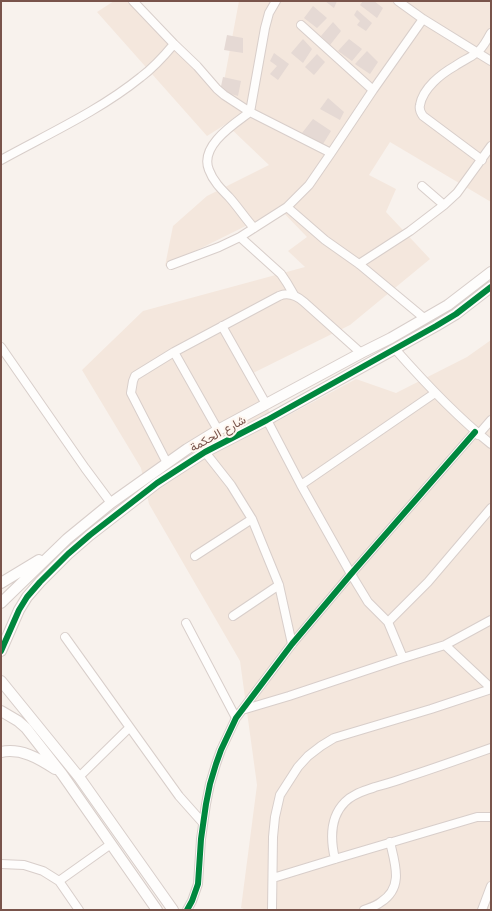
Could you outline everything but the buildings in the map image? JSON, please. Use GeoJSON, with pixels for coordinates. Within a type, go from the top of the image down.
{"type":"FeatureCollection","features":[{"type":"Feature","properties":{"kind":"street"},"geometry":{"type":"LineString","coordinates":[[133,1],[224,95],[250,112],[331,153]]}},
{"type":"Feature","properties":{"kind":"street"},"geometry":{"type":"LineString","coordinates":[[254,228],[214,180],[208,169],[207,162],[208,155],[214,144],[224,132],[250,112],[265,28],[269,13],[276,1]]}},
{"type":"Feature","properties":{"kind":"street"},"geometry":{"type":"LineString","coordinates":[[398,1],[423,19],[491,61]]}},
{"type":"Feature","properties":{"kind":"street"},"geometry":{"type":"LineString","coordinates":[[171,265],[219,247],[240,237],[287,207],[309,185],[423,19]]}},
{"type":"Feature","properties":{"kind":"street"},"geometry":{"type":"LineString","coordinates":[[301,25],[373,90]]}},
{"type":"Feature","properties":{"kind":"street"},"geometry":{"type":"LineString","coordinates":[[482,160],[423,116],[420,108],[421,100],[430,86],[454,66],[478,52],[491,33]]}},
{"type":"Feature","properties":{"kind":"street"},"geometry":{"type":"LineString","coordinates":[[1,160],[107,102],[142,77],[174,44]]}},
{"type":"Feature","properties":{"kind":"street"},"geometry":{"type":"LineString","coordinates":[[359,264],[410,231],[444,205],[457,193],[491,146]]}},
{"type":"Feature","properties":{"kind":"street"},"geometry":{"type":"LineString","coordinates":[[422,186],[444,205]]}},
{"type":"Feature","properties":{"kind":"street"},"geometry":{"type":"LineString","coordinates":[[287,207],[325,240],[359,264],[424,318]]}},
{"type":"Feature","properties":{"kind":"street"},"geometry":{"type":"LineString","coordinates":[[240,237],[281,274],[294,295],[304,302],[361,353]]}},
{"type":"Feature","properties":{"kind":"street","name":"شارع الحكمة"},"geometry":{"type":"LineString","coordinates":[[1,603],[67,539],[111,503],[187,449],[218,430],[391,338],[448,304],[491,272]]}},
{"type":"Feature","properties":{"kind":"street","name":"شارع الحكمة"},"geometry":{"type":"LineString","coordinates":[[1,651],[14,620],[27,597],[40,582],[68,554],[95,531],[157,484],[205,452],[267,420],[456,314],[491,287]]}},
{"type":"Feature","properties":{"kind":"street"},"geometry":{"type":"LineString","coordinates":[[167,463],[131,393],[135,376],[174,352],[279,296],[286,294],[294,295]]}},
{"type":"Feature","properties":{"kind":"street"},"geometry":{"type":"LineString","coordinates":[[222,326],[266,404]]}},
{"type":"Feature","properties":{"kind":"street"},"geometry":{"type":"LineString","coordinates":[[1,347],[111,503]]}},
{"type":"Feature","properties":{"kind":"street"},"geometry":{"type":"LineString","coordinates":[[395,349],[435,393],[477,433],[491,444]]}},
{"type":"Feature","properties":{"kind":"street"},"geometry":{"type":"LineString","coordinates":[[174,352],[218,430]]}},
{"type":"Feature","properties":{"kind":"street"},"geometry":{"type":"LineString","coordinates":[[301,485],[435,393]]}},
{"type":"Feature","properties":{"kind":"street"},"geometry":{"type":"LineString","coordinates":[[267,420],[301,485],[351,574],[368,602],[388,622],[403,658]]}},
{"type":"Feature","properties":{"kind":"street"},"geometry":{"type":"LineString","coordinates":[[187,910],[198,884],[203,824],[210,784],[227,736],[236,718],[292,644],[351,574],[477,433],[491,420]]}},
{"type":"Feature","properties":{"kind":"street"},"geometry":{"type":"LineString","coordinates":[[205,452],[231,485],[252,520],[278,585],[292,644]]}},
{"type":"Feature","properties":{"kind":"street"},"geometry":{"type":"LineString","coordinates":[[388,622],[428,582],[491,508]]}},
{"type":"Feature","properties":{"kind":"street"},"geometry":{"type":"LineString","coordinates":[[195,556],[252,520]]}},
{"type":"Feature","properties":{"kind":"street"},"geometry":{"type":"LineString","coordinates":[[1,583],[54,551]]}},
{"type":"Feature","properties":{"kind":"street"},"geometry":{"type":"LineString","coordinates":[[233,616],[278,585]]}},
{"type":"Feature","properties":{"kind":"street"},"geometry":{"type":"LineString","coordinates":[[242,710],[445,645],[491,620]]}},
{"type":"Feature","properties":{"kind":"street"},"geometry":{"type":"LineString","coordinates":[[186,623],[236,718]]}},
{"type":"Feature","properties":{"kind":"street"},"geometry":{"type":"LineString","coordinates":[[64,637],[179,796],[203,824]]}},
{"type":"Feature","properties":{"kind":"street"},"geometry":{"type":"LineString","coordinates":[[272,910],[274,830],[275,817],[280,795],[298,767],[308,756],[334,738],[431,709],[491,689],[445,645]]}},
{"type":"Feature","properties":{"kind":"street"},"geometry":{"type":"LineString","coordinates":[[1,681],[79,777],[173,910]]}},
{"type":"Feature","properties":{"kind":"street"},"geometry":{"type":"LineString","coordinates":[[1,711],[18,721],[26,728],[62,774],[157,910]]}},
{"type":"Feature","properties":{"kind":"street"},"geometry":{"type":"LineString","coordinates":[[79,777],[130,728]]}},
{"type":"Feature","properties":{"kind":"street"},"geometry":{"type":"LineString","coordinates":[[335,859],[331,838],[332,826],[335,816],[346,800],[356,794],[491,748]]}},
{"type":"Feature","properties":{"kind":"street"},"geometry":{"type":"LineString","coordinates":[[1,752],[15,751],[33,756],[62,774]]}},
{"type":"Feature","properties":{"kind":"street"},"geometry":{"type":"LineString","coordinates":[[273,878],[477,817],[491,816]]}},
{"type":"Feature","properties":{"kind":"street"},"geometry":{"type":"LineString","coordinates":[[364,910],[381,902],[394,888],[397,873],[390,842]]}},
{"type":"Feature","properties":{"kind":"street"},"geometry":{"type":"LineString","coordinates":[[59,881],[111,844]]}},
{"type":"Feature","properties":{"kind":"street"},"geometry":{"type":"LineString","coordinates":[[1,864],[24,865],[43,871],[59,881],[79,910]]}},
{"type":"Feature","properties":{"kind":"street"},"geometry":{"type":"LineString","coordinates":[[482,910],[490,891]]}},
{"type":"Feature","properties":{"kind":"shaded area"},"geometry":{"type":"Polygon","coordinates":[[[114,1],[127,1],[222,92],[239,1],[491,1],[491,202],[390,142],[369,175],[396,189],[386,212],[430,259],[350,325],[247,376],[276,422],[356,379],[396,393],[467,357],[491,340],[491,910],[247,910],[241,908],[257,785],[240,661],[149,504],[141,468],[82,370],[143,311],[305,267],[288,251],[307,237],[280,209],[165,266],[173,226],[207,196],[269,165],[226,124],[207,136],[97,12],[114,1]]]}},
{"type":"Feature","properties":{"kind":"cycle path"},"geometry":{"type":"LineString","coordinates":[[1,651],[19,610],[27,597],[40,582],[68,554],[90,535],[157,483],[205,452],[267,420],[436,326],[456,314],[491,287]]}},
{"type":"Feature","properties":{"kind":"cycle path"},"geometry":{"type":"LineString","coordinates":[[187,910],[198,884],[201,839],[210,784],[221,750],[236,718],[292,644],[475,432]]}}]}
